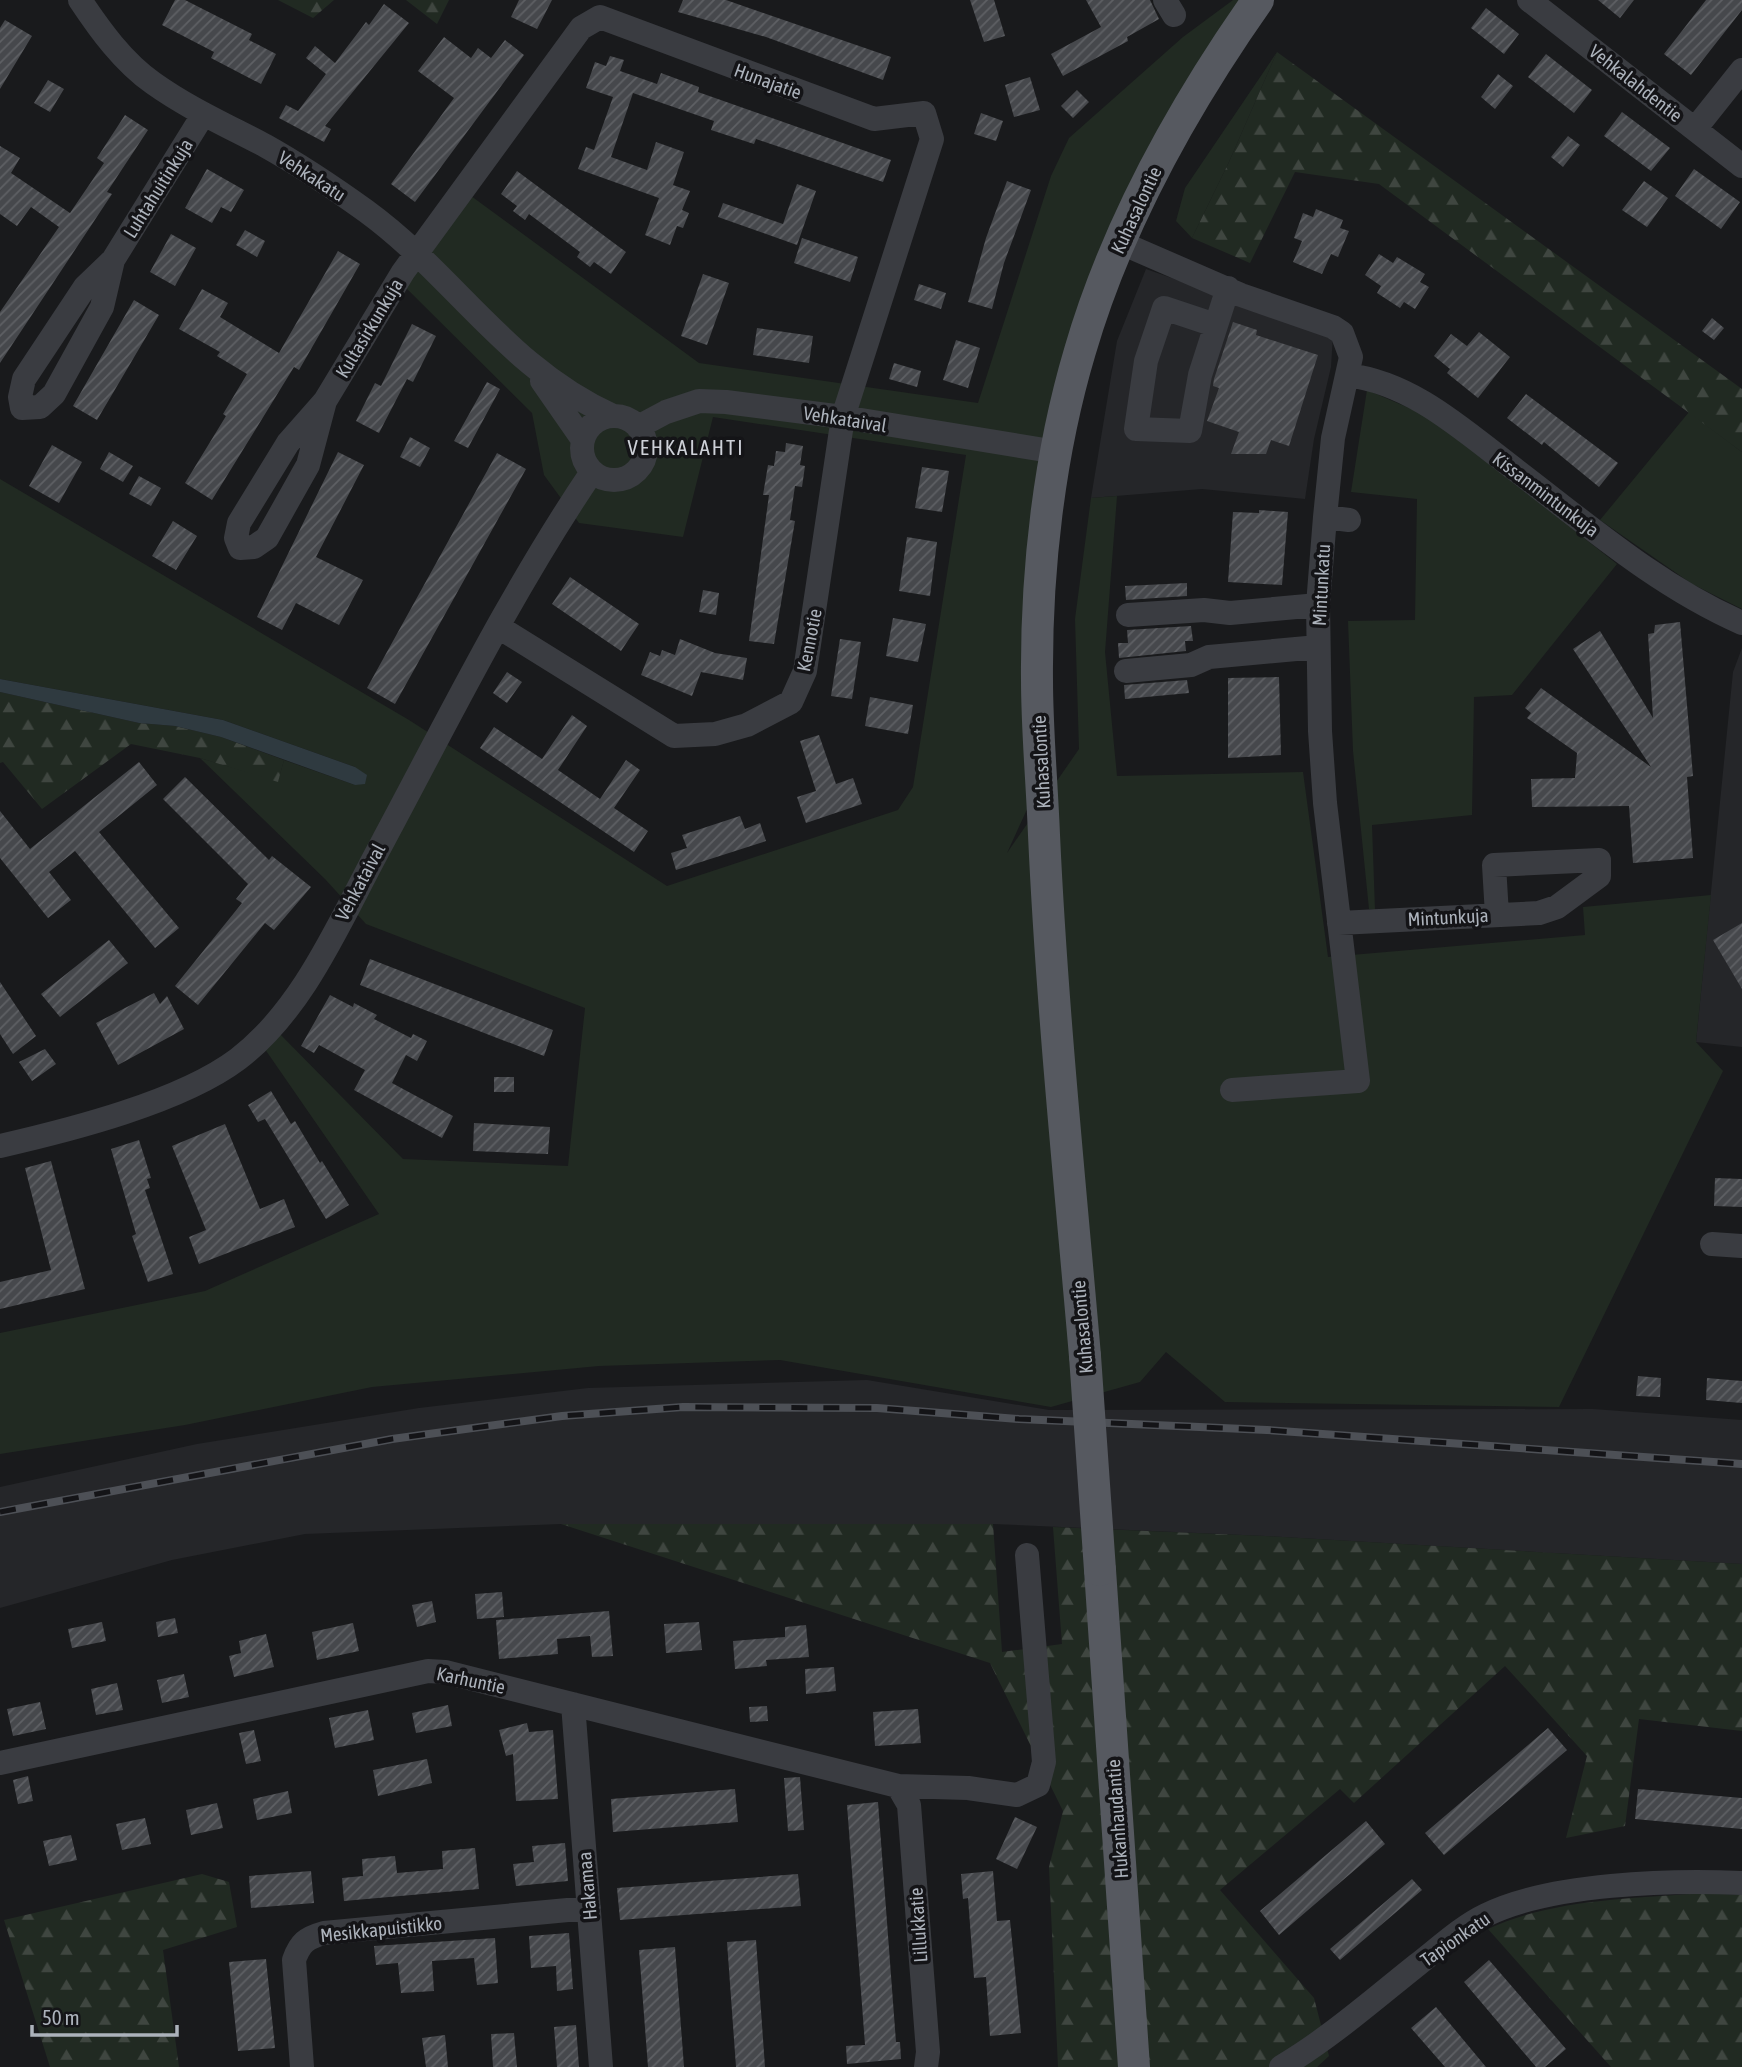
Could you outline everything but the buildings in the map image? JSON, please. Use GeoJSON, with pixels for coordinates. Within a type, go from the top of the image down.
{"type":"FeatureCollection","features":[{"type":"Feature","properties":{"kind":"main road","name":"Kuhasalontie"},"geometry":{"type":"LineString","coordinates":[[1100,1570],[1085,1356],[1050,950],[1037,681],[1040,590],[1057,452],[1080,351],[1119,242],[1185,108],[1258,0]]}},
{"type":"Feature","properties":{"kind":"main road","name":"Hukanhaudantie"},"geometry":{"type":"LineString","coordinates":[[1100,1570],[1134,2067]]}},
{"type":"Feature","properties":{"kind":"street","name":"Vehkakatu"},"geometry":{"type":"LineString","coordinates":[[80,0],[120,54],[151,82],[204,115],[265,146],[367,212],[534,369],[582,402],[613,416]]}},
{"type":"Feature","properties":{"kind":"street","name":"Vehkalahdentie"},"geometry":{"type":"LineString","coordinates":[[1530,0],[1742,166]]}},
{"type":"Feature","properties":{"kind":"street","name":"Hunajatie"},"geometry":{"type":"LineString","coordinates":[[416,256],[582,28],[600,17],[874,119],[924,113],[932,139],[843,417]]}},
{"type":"Feature","properties":{"kind":"street"},"geometry":{"type":"LineString","coordinates":[[1695,129],[1742,70]]}},
{"type":"Feature","properties":{"kind":"street","name":"Luhtahuitinkuja"},"geometry":{"type":"LineString","coordinates":[[113,260],[102,307],[54,394],[40,407],[22,408],[20,397],[24,379],[85,287],[113,260],[204,115]]}},
{"type":"Feature","properties":{"kind":"street","name":"Mintunkatu"},"geometry":{"type":"LineString","coordinates":[[1119,242],[1342,333],[1351,357],[1333,438],[1337,518],[1318,606],[1318,647],[1325,803],[1359,1081],[1232,1090]]}},
{"type":"Feature","properties":{"kind":"street","name":"Kultasirkunkuja"},"geometry":{"type":"LineString","coordinates":[[325,401],[308,465],[267,538],[254,547],[240,548],[236,538],[239,523],[288,443],[325,401],[416,256]]}},
{"type":"Feature","properties":{"kind":"street"},"geometry":{"type":"LineString","coordinates":[[1215,325],[1164,308],[1146,361],[1136,429],[1189,431],[1200,375],[1228,288]]}},
{"type":"Feature","properties":{"kind":"street","name":"Vehkakatu"},"geometry":{"type":"LineString","coordinates":[[534,369],[583,440]]}},
{"type":"Feature","properties":{"kind":"street","name":"Kissanmintunkuja"},"geometry":{"type":"LineString","coordinates":[[1347,375],[1391,386],[1429,406],[1666,584],[1742,623]]}},
{"type":"Feature","properties":{"kind":"street","name":"Vehkataival"},"geometry":{"type":"LineString","coordinates":[[638,427],[666,412],[699,401],[843,417],[1057,452]]}},
{"type":"Feature","properties":{"kind":"street"},"geometry":{"type":"LineString","coordinates":[[613,416],[626,419],[638,427],[646,449],[636,471],[626,478],[614,480],[592,472],[582,452],[583,440],[589,428],[600,419],[613,416]]}},
{"type":"Feature","properties":{"kind":"street","name":"Kennotie"},"geometry":{"type":"LineString","coordinates":[[500,628],[674,736],[715,734],[736,728],[791,702],[805,671],[843,417]]}},
{"type":"Feature","properties":{"kind":"street","name":"Vehkataival"},"geometry":{"type":"LineString","coordinates":[[0,1146],[158,1101],[200,1083],[239,1059],[284,1014],[325,948],[500,628],[592,472]]}},
{"type":"Feature","properties":{"kind":"street"},"geometry":{"type":"LineString","coordinates":[[1128,615],[1204,610],[1230,613],[1318,606]]}},
{"type":"Feature","properties":{"kind":"street"},"geometry":{"type":"LineString","coordinates":[[1126,671],[1191,665],[1209,657],[1318,647]]}},
{"type":"Feature","properties":{"kind":"street","name":"Mintunkuja"},"geometry":{"type":"LineString","coordinates":[[1339,923],[1539,913],[1556,907],[1600,876],[1599,860],[1494,865],[1497,915]]}},
{"type":"Feature","properties":{"kind":"street"},"geometry":{"type":"LineString","coordinates":[[1712,1244],[1742,1246]]}},
{"type":"Feature","properties":{"kind":"street","name":"Karhuntie"},"geometry":{"type":"LineString","coordinates":[[0,1763],[412,1672],[445,1672],[898,1786],[968,1788],[1017,1795],[1038,1784],[1044,1762],[1027,1555]]}},
{"type":"Feature","properties":{"kind":"street","name":"Hakamaa"},"geometry":{"type":"LineString","coordinates":[[573,1704],[601,2067]]}},
{"type":"Feature","properties":{"kind":"street","name":"Lillukkatie"},"geometry":{"type":"LineString","coordinates":[[898,1786],[909,1804],[928,2052],[926,2067]]}},
{"type":"Feature","properties":{"kind":"street","name":"Tapionkatu"},"geometry":{"type":"LineString","coordinates":[[1281,2067],[1353,2016],[1452,1937],[1496,1911],[1518,1902],[1660,1881],[1742,1883]]}},
{"type":"Feature","properties":{"kind":"street","name":"Mesikkapuistikko"},"geometry":{"type":"LineString","coordinates":[[302,2067],[294,1960],[299,1946],[308,1938],[324,1933],[589,1908]]}},
{"type":"Feature","properties":{"kind":"shaded area"},"geometry":{"type":"Polygon","coordinates":[[[1146,269],[1333,335],[1331,367],[1314,439],[1305,499],[1202,489],[1091,498],[1117,341],[1146,269]]]}},
{"type":"Feature","properties":{"kind":"shaded area"},"geometry":{"type":"Polygon","coordinates":[[[1742,648],[1742,1047],[1696,1042],[1733,672],[1742,648]]]}},
{"type":"Feature","properties":{"kind":"shaded area"},"geometry":{"type":"Polygon","coordinates":[[[0,679],[223,720],[355,767],[367,775],[365,784],[355,785],[221,737],[175,726],[139,723],[0,692],[0,679]]]}},
{"type":"Feature","properties":{"kind":"shaded area"},"geometry":{"type":"Polygon","coordinates":[[[867,1380],[1049,1410],[1593,1409],[1742,1420],[1742,1564],[1265,1536],[993,1524],[561,1524],[305,1534],[172,1560],[0,1608],[0,1487],[197,1444],[419,1408],[588,1388],[867,1380]]]}},
{"type":"Feature","properties":{"kind":"green space"},"geometry":{"type":"Polygon","coordinates":[[[278,0],[334,0],[313,18],[278,0]]]}},
{"type":"Feature","properties":{"kind":"green space"},"geometry":{"type":"Polygon","coordinates":[[[406,0],[449,0],[437,24],[406,0]]]}},
{"type":"Feature","properties":{"kind":"green space"},"geometry":{"type":"Polygon","coordinates":[[[1233,0],[1243,0],[1058,383],[1029,805],[1007,853],[1079,749],[1075,619],[1091,498],[1117,496],[1105,652],[1117,776],[1303,772],[1328,957],[1585,935],[1583,907],[1711,895],[1696,1042],[1723,1071],[1559,1407],[1225,1402],[1166,1352],[1140,1382],[1051,1407],[780,1360],[599,1366],[372,1387],[185,1425],[0,1454],[0,1333],[205,1291],[379,1214],[260,1042],[275,1029],[403,1159],[568,1166],[585,1008],[366,924],[325,879],[200,758],[278,781],[284,760],[355,785],[355,767],[223,720],[0,679],[0,479],[409,720],[667,886],[898,810],[913,787],[966,455],[713,417],[683,537],[579,523],[544,475],[532,413],[399,281],[467,193],[699,363],[978,403],[1051,176],[1069,138],[1183,37],[1233,0]]]}},
{"type":"Feature","properties":{"kind":"green space"},"geometry":{"type":"Polygon","coordinates":[[[1277,52],[1192,238],[1176,221],[1185,188],[1277,52]]]}},
{"type":"Feature","properties":{"kind":"green space"},"geometry":{"type":"Polygon","coordinates":[[[1277,52],[1742,389],[1742,452],[1379,184],[1295,172],[1250,263],[1192,238],[1277,52]]]}},
{"type":"Feature","properties":{"kind":"green space"},"geometry":{"type":"Polygon","coordinates":[[[1367,390],[1430,417],[1617,564],[1512,695],[1474,697],[1472,815],[1372,825],[1375,910],[1369,909],[1353,751],[1348,621],[1415,620],[1417,499],[1351,492],[1367,390]]]}},
{"type":"Feature","properties":{"kind":"green space"},"geometry":{"type":"Polygon","coordinates":[[[1689,412],[1742,452],[1742,609],[1692,584],[1600,520],[1689,412]]]}},
{"type":"Feature","properties":{"kind":"green space"},"geometry":{"type":"Polygon","coordinates":[[[0,692],[139,723],[175,726],[221,737],[284,760],[278,782],[200,758],[131,744],[42,809],[3,762],[0,763],[0,692]]]}},
{"type":"Feature","properties":{"kind":"green space"},"geometry":{"type":"Polygon","coordinates":[[[561,1524],[993,1524],[1002,1652],[1062,1644],[1053,1527],[1265,1536],[1742,1564],[1742,1731],[1639,1719],[1625,1826],[1566,1838],[1587,1756],[1505,1666],[1354,1803],[1340,1789],[1220,1890],[1314,1998],[1329,2056],[1317,2067],[1058,2067],[1049,1867],[1063,1811],[990,1663],[561,1524]]]}},
{"type":"Feature","properties":{"kind":"green space"},"geometry":{"type":"Polygon","coordinates":[[[202,1874],[229,1882],[237,1927],[163,1950],[179,2067],[50,2067],[4,1920],[202,1874]]]}},
{"type":"Feature","properties":{"kind":"green space"},"geometry":{"type":"Polygon","coordinates":[[[1701,1893],[1742,1895],[1742,2067],[1611,2067],[1488,1929],[1513,1919],[1565,1906],[1701,1893]]]}},
{"type":"Feature","properties":{"kind":"railway"},"geometry":{"type":"LineString","coordinates":[[0,1512],[392,1439],[562,1416],[683,1407],[877,1408],[1019,1419],[1267,1430],[1742,1464]]}},
{"type":"Feature","properties":{"kind":"district","name":"VEHKALAHTI"},"geometry":{"type":"Point","coordinates":[686,447]}}]}
